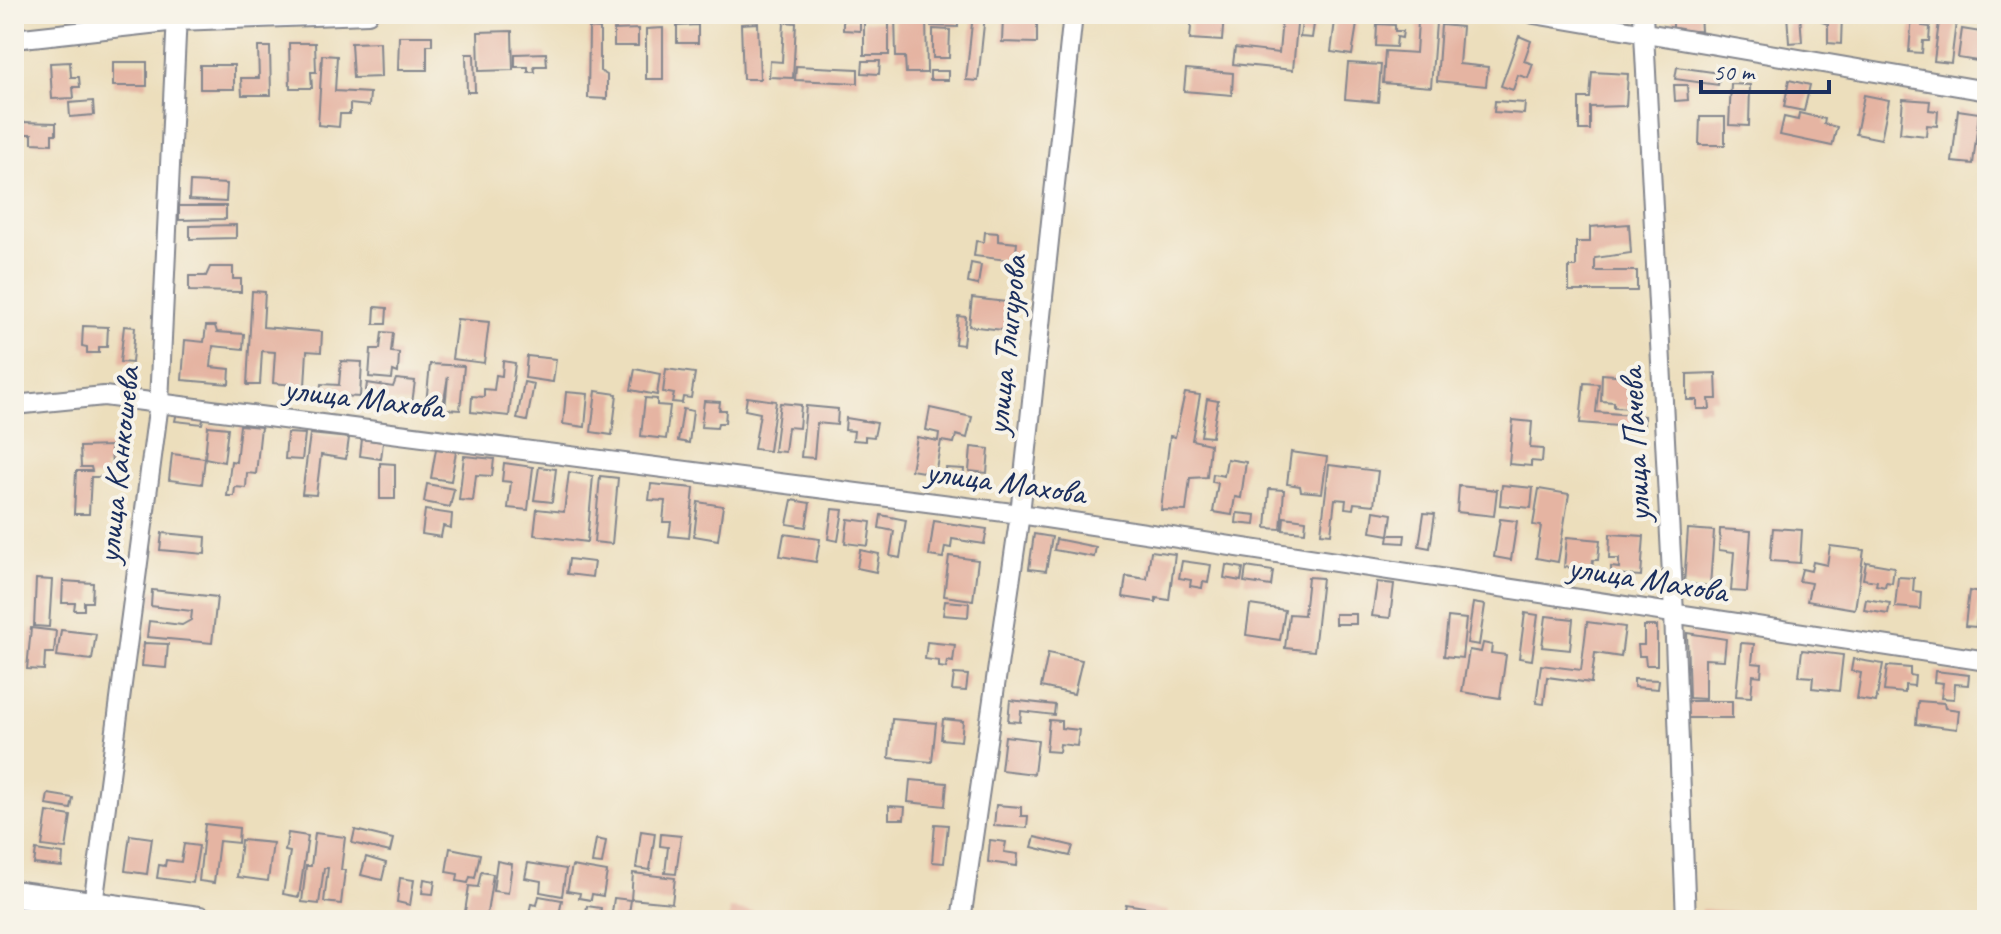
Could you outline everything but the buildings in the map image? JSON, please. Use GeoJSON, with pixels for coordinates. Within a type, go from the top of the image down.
{"type":"FeatureCollection","features":[{"type":"Feature","properties":{"kind":"main road"},"geometry":{"type":"LineString","coordinates":[[14,894],[92,912],[200,920]]}},
{"type":"Feature","properties":{"kind":"street"},"geometry":{"type":"LineString","coordinates":[[14,39],[177,17],[368,14]]}},
{"type":"Feature","properties":{"kind":"street","name":"улица Тлигурова"},"geometry":{"type":"LineString","coordinates":[[961,920],[1020,514],[1073,14]]}},
{"type":"Feature","properties":{"kind":"street"},"geometry":{"type":"LineString","coordinates":[[1534,14],[1987,91]]}},
{"type":"Feature","properties":{"kind":"street","name":"улица Пачева"},"geometry":{"type":"LineString","coordinates":[[1643,14],[1674,614],[1686,920]]}},
{"type":"Feature","properties":{"kind":"street","name":"улица Канкошева"},"geometry":{"type":"LineString","coordinates":[[92,912],[159,403],[177,17]]}},
{"type":"Feature","properties":{"kind":"street","name":"улица Махова"},"geometry":{"type":"LineString","coordinates":[[14,405],[104,396],[1020,514],[1987,661]]}}]}
